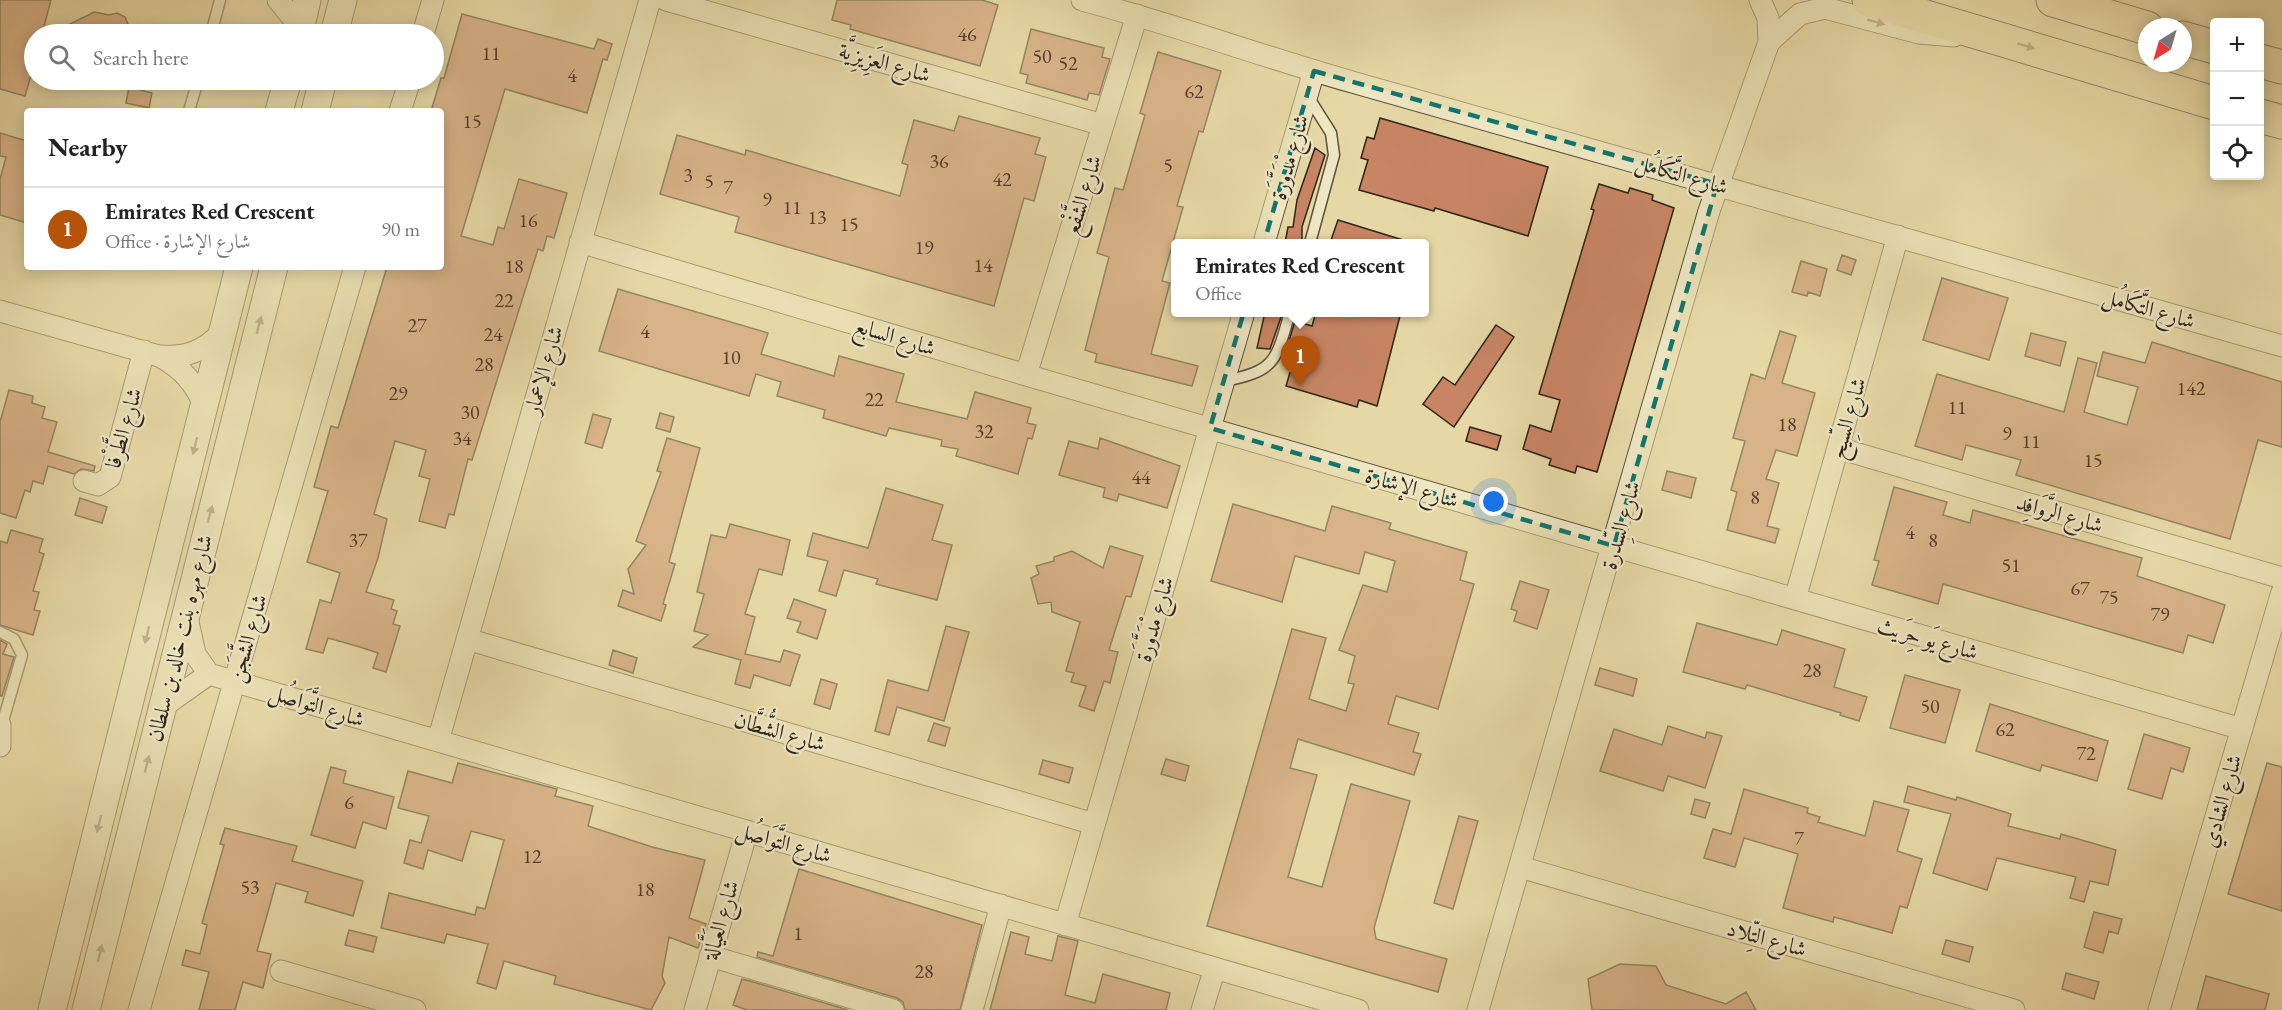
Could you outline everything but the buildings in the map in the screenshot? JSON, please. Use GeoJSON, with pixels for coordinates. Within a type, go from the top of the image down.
{"type":"FeatureCollection","features":[{"type":"Feature","properties":{"kind":"main road"},"geometry":{"type":"LineString","coordinates":[[1869,0],[2210,102]]}},
{"type":"Feature","properties":{"kind":"main road"},"geometry":{"type":"LineString","coordinates":[[2052,0],[2138,25]]}},
{"type":"Feature","properties":{"kind":"main road"},"geometry":{"type":"LineString","coordinates":[[2192,41],[2210,46]]}},
{"type":"Feature","properties":{"kind":"main road"},"geometry":{"type":"LineString","coordinates":[[2264,62],[2282,67]]}},
{"type":"Feature","properties":{"kind":"main road"},"geometry":{"type":"LineString","coordinates":[[2264,117],[2282,122]]}},
{"type":"Feature","properties":{"kind":"street"},"geometry":{"type":"LineString","coordinates":[[278,0],[295,24]]}},
{"type":"Feature","properties":{"kind":"street"},"geometry":{"type":"LineString","coordinates":[[302,24],[308,0]]}},
{"type":"Feature","properties":{"kind":"street"},"geometry":{"type":"LineString","coordinates":[[337,24],[344,0]]}},
{"type":"Feature","properties":{"kind":"street"},"geometry":{"type":"LineString","coordinates":[[426,24],[433,0]]}},
{"type":"Feature","properties":{"kind":"street","name":"شارع الإعمار"},"geometry":{"type":"LineString","coordinates":[[438,741],[650,0]]}},
{"type":"Feature","properties":{"kind":"street","name":"شارع العَزِيزِيَّة"},"geometry":{"type":"LineString","coordinates":[[666,0],[1103,125]]}},
{"type":"Feature","properties":{"kind":"street","name":"شارع التَّكَامُل"},"geometry":{"type":"LineString","coordinates":[[1082,0],[1314,71],[2282,346]]}},
{"type":"Feature","properties":{"kind":"street","name":"شارع السِّدرة"},"geometry":{"type":"LineString","coordinates":[[1478,1010],[1717,184],[1769,42],[1768,18],[1760,0]]}},
{"type":"Feature","properties":{"kind":"street","name":"شارع السِّدرة"},"geometry":{"type":"LineString","coordinates":[[1769,42],[1800,14],[1825,8],[1918,33],[1960,36],[1980,32]]}},
{"type":"Feature","properties":{"kind":"street","name":"شارع الشَّفْع"},"geometry":{"type":"LineString","coordinates":[[1026,375],[1137,15]]}},
{"type":"Feature","properties":{"kind":"street","name":"شارع مْدَوَّرَة"},"geometry":{"type":"LineString","coordinates":[[1265,239],[1314,71]]}},
{"type":"Feature","properties":{"kind":"street"},"geometry":{"type":"LineString","coordinates":[[280,108],[285,90]]}},
{"type":"Feature","properties":{"kind":"street"},"geometry":{"type":"LineString","coordinates":[[316,108],[320,90]]}},
{"type":"Feature","properties":{"kind":"street"},"geometry":{"type":"LineString","coordinates":[[401,108],[407,90]]}},
{"type":"Feature","properties":{"kind":"street","name":"شارع السِّيح"},"geometry":{"type":"LineString","coordinates":[[1795,599],[1898,236]]}},
{"type":"Feature","properties":{"kind":"street","name":"شارع السابع"},"geometry":{"type":"LineString","coordinates":[[580,242],[1210,428]]}},
{"type":"Feature","properties":{"kind":"street","name":"شارع مهره بنت خالد بن سلطان"},"geometry":{"type":"LineString","coordinates":[[52,1010],[238,270]]}},
{"type":"Feature","properties":{"kind":"street","name":"شارع مهره بنت خالد بن سلطان"},"geometry":{"type":"LineString","coordinates":[[86,1010],[273,270]]}},
{"type":"Feature","properties":{"kind":"street","name":"شارع الشَّجَن"},"geometry":{"type":"LineString","coordinates":[[139,1010],[354,270]]}},
{"type":"Feature","properties":{"kind":"street"},"geometry":{"type":"LineString","coordinates":[[0,311],[152,354],[172,363],[192,382],[205,407]]}},
{"type":"Feature","properties":{"kind":"street","name":"شارع مْدَوَّرَة"},"geometry":{"type":"LineString","coordinates":[[1065,925],[1243,317]]}},
{"type":"Feature","properties":{"kind":"street"},"geometry":{"type":"LineString","coordinates":[[152,354],[188,355],[213,342],[223,331]]}},
{"type":"Feature","properties":{"kind":"street","name":"شارع الطَّرْفا"},"geometry":{"type":"LineString","coordinates":[[84,481],[98,485],[110,477],[152,354]]}},
{"type":"Feature","properties":{"kind":"street","name":"شارع الإشارة"},"geometry":{"type":"LineString","coordinates":[[1210,428],[1614,546]]}},
{"type":"Feature","properties":{"kind":"street","name":"شارع الرَّوَافِد"},"geometry":{"type":"LineString","coordinates":[[1838,448],[2282,578]]}},
{"type":"Feature","properties":{"kind":"street","name":"شارع يَو حِرَيث"},"geometry":{"type":"LineString","coordinates":[[1614,546],[2242,729]]}},
{"type":"Feature","properties":{"kind":"street","name":"شارع الشادي"},"geometry":{"type":"LineString","coordinates":[[2159,1010],[2282,592]]}},
{"type":"Feature","properties":{"kind":"street"},"geometry":{"type":"LineString","coordinates":[[161,708],[209,674],[195,654],[186,609]]}},
{"type":"Feature","properties":{"kind":"street","name":"شارع الشُّطَّان"},"geometry":{"type":"LineString","coordinates":[[466,639],[1094,824]]}},
{"type":"Feature","properties":{"kind":"street","name":"شارع التَّوَاصُل"},"geometry":{"type":"LineString","coordinates":[[209,674],[1358,1010]]}},
{"type":"Feature","properties":{"kind":"street","name":"شارع العَيَّالة"},"geometry":{"type":"LineString","coordinates":[[695,1010],[747,831]]}},
{"type":"Feature","properties":{"kind":"street","name":"شارع التِّلاد"},"geometry":{"type":"LineString","coordinates":[[1520,867],[2014,1010]]}},
{"type":"Feature","properties":{"kind":"street"},"geometry":{"type":"LineString","coordinates":[[972,1010],[1000,904]]}},
{"type":"Feature","properties":{"kind":"street"},"geometry":{"type":"LineString","coordinates":[[710,956],[893,1010]]}},
{"type":"Feature","properties":{"kind":"street"},"geometry":{"type":"LineString","coordinates":[[1203,1010],[1215,968]]}},
{"type":"Feature","properties":{"kind":"street"},"geometry":{"type":"LineString","coordinates":[[281,971],[415,1010]]}},
{"type":"Feature","properties":{"kind":"lane"},"geometry":{"type":"LineString","coordinates":[[214,24],[220,0]]}},
{"type":"Feature","properties":{"kind":"lane"},"geometry":{"type":"LineString","coordinates":[[190,108],[195,90]]}},
{"type":"Feature","properties":{"kind":"lane"},"geometry":{"type":"LineString","coordinates":[[1307,94],[1331,133],[1334,155],[1311,239]]}},
{"type":"Feature","properties":{"kind":"lane"},"geometry":{"type":"LineString","coordinates":[[1224,381],[1253,376],[1269,365],[1280,348],[1289,317]]}},
{"type":"Feature","properties":{"kind":"lane"},"geometry":{"type":"LineString","coordinates":[[0,632],[14,639],[22,655],[0,733]]}},
{"type":"Feature","properties":{"kind":"highlighted area"},"geometry":{"type":"Polygon","coordinates":[[[1314,71],[1717,184],[1614,546],[1210,428],[1314,71]]]}},
{"type":"Feature","properties":{"kind":"place","name":"Emirates Red Crescent"},"geometry":{"type":"Point","coordinates":[1300,386]}}]}
